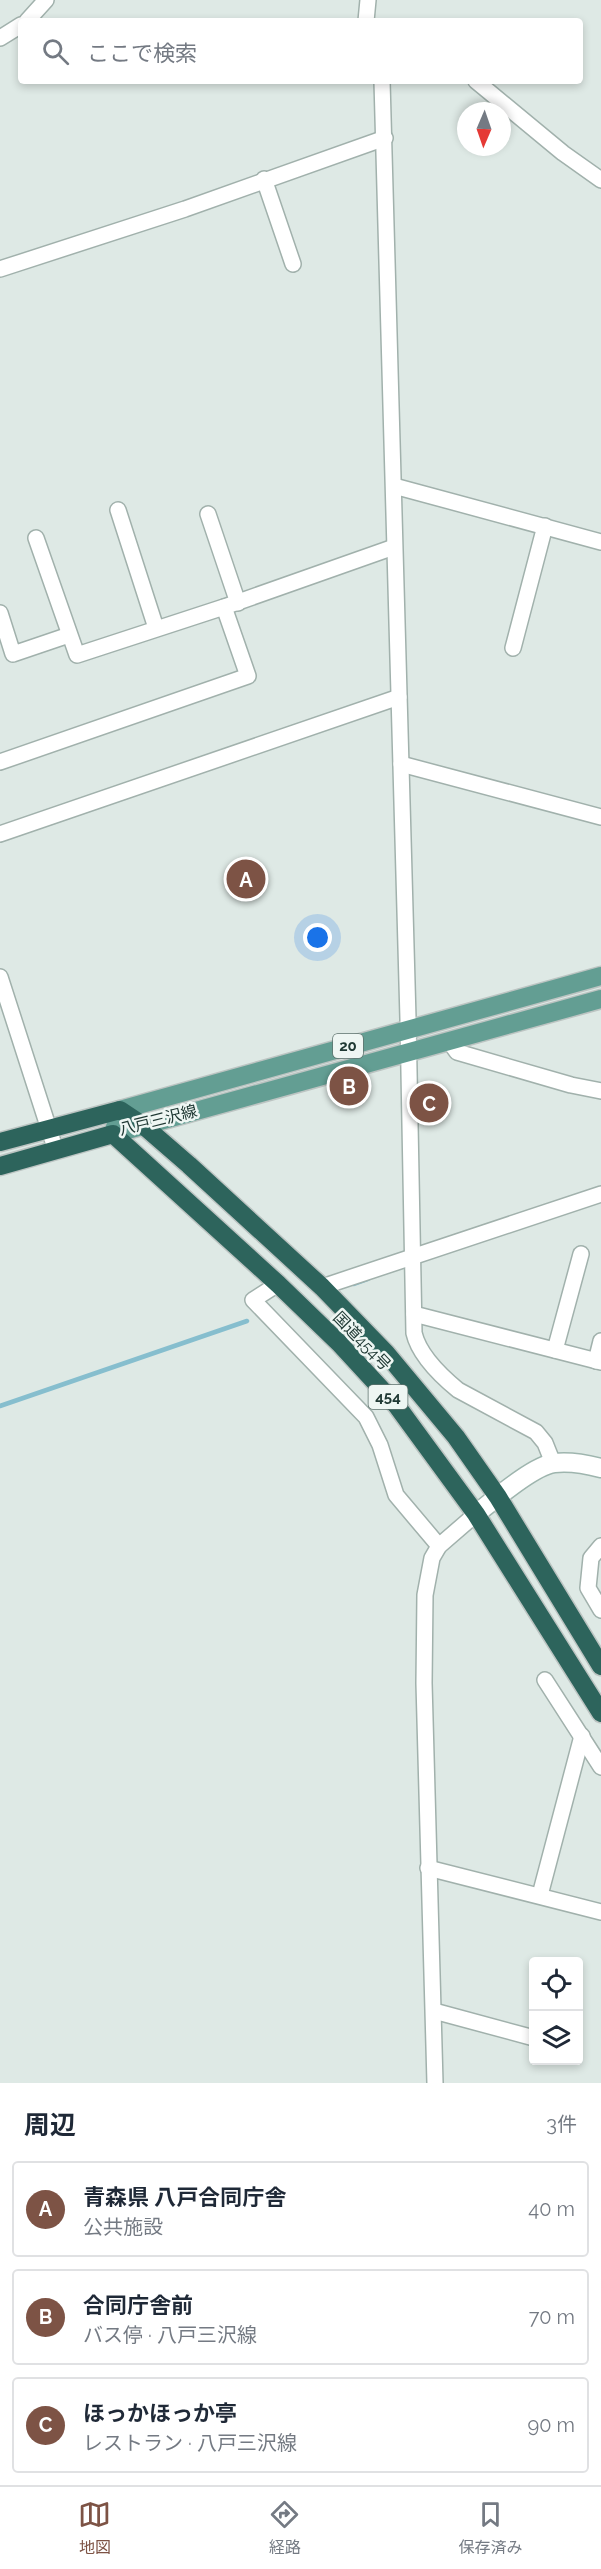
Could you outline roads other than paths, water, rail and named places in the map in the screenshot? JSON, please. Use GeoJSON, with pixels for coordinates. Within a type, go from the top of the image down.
{"type":"FeatureCollection","features":[{"type":"Feature","properties":{"kind":"highway"},"geometry":{"type":"LineString","coordinates":[[0,1142],[120,1110]]}},
{"type":"Feature","properties":{"kind":"highway","name":"国道454号"},"geometry":{"type":"LineString","coordinates":[[120,1110],[144,1126],[189,1165],[322,1287],[386,1353],[456,1437],[498,1497],[601,1666]]}},
{"type":"Feature","properties":{"kind":"highway"},"geometry":{"type":"LineString","coordinates":[[0,1166],[113,1134]]}},
{"type":"Feature","properties":{"kind":"highway","name":"国道454号"},"geometry":{"type":"LineString","coordinates":[[113,1134],[278,1284],[339,1343],[396,1406],[476,1514],[601,1713]]}},
{"type":"Feature","properties":{"kind":"main road","name":"八戸三沢線"},"geometry":{"type":"LineString","coordinates":[[113,1134],[120,1110],[601,976]]}},
{"type":"Feature","properties":{"kind":"main road","name":"八戸三沢線"},"geometry":{"type":"LineString","coordinates":[[113,1134],[601,999]]}},
{"type":"Feature","properties":{"kind":"street"},"geometry":{"type":"LineString","coordinates":[[30,18],[46,0]]}},
{"type":"Feature","properties":{"kind":"street"},"geometry":{"type":"LineString","coordinates":[[366,18],[368,0]]}},
{"type":"Feature","properties":{"kind":"street"},"geometry":{"type":"LineString","coordinates":[[0,38],[18,27]]}},
{"type":"Feature","properties":{"kind":"street"},"geometry":{"type":"LineString","coordinates":[[382,84],[414,1314],[417,1345],[449,1383],[458,1390],[536,1432],[545,1443],[553,1463]]}},
{"type":"Feature","properties":{"kind":"street"},"geometry":{"type":"LineString","coordinates":[[480,84],[563,153],[601,180]]}},
{"type":"Feature","properties":{"kind":"street"},"geometry":{"type":"LineString","coordinates":[[0,269],[185,209],[264,179],[385,138]]}},
{"type":"Feature","properties":{"kind":"street"},"geometry":{"type":"LineString","coordinates":[[264,179],[293,264]]}},
{"type":"Feature","properties":{"kind":"street"},"geometry":{"type":"LineString","coordinates":[[394,486],[601,542]]}},
{"type":"Feature","properties":{"kind":"street"},"geometry":{"type":"LineString","coordinates":[[118,510],[156,628]]}},
{"type":"Feature","properties":{"kind":"street"},"geometry":{"type":"LineString","coordinates":[[0,762],[248,676],[208,514]]}},
{"type":"Feature","properties":{"kind":"street"},"geometry":{"type":"LineString","coordinates":[[513,648],[545,526]]}},
{"type":"Feature","properties":{"kind":"street"},"geometry":{"type":"LineString","coordinates":[[36,538],[77,655],[231,605],[394,547]]}},
{"type":"Feature","properties":{"kind":"street"},"geometry":{"type":"LineString","coordinates":[[0,614],[13,654],[69,635]]}},
{"type":"Feature","properties":{"kind":"street"},"geometry":{"type":"LineString","coordinates":[[0,834],[399,697]]}},
{"type":"Feature","properties":{"kind":"street"},"geometry":{"type":"LineString","coordinates":[[401,764],[601,817]]}},
{"type":"Feature","properties":{"kind":"street"},"geometry":{"type":"LineString","coordinates":[[0,977],[56,1150]]}},
{"type":"Feature","properties":{"kind":"street"},"geometry":{"type":"LineString","coordinates":[[449,1041],[457,1052],[571,1085],[601,1091]]}},
{"type":"Feature","properties":{"kind":"street"},"geometry":{"type":"LineString","coordinates":[[322,1287],[601,1194]]}},
{"type":"Feature","properties":{"kind":"street"},"geometry":{"type":"LineString","coordinates":[[555,1350],[581,1254]]}},
{"type":"Feature","properties":{"kind":"street"},"geometry":{"type":"LineString","coordinates":[[278,1284],[253,1300],[366,1417],[380,1445],[396,1494],[439,1546]]}},
{"type":"Feature","properties":{"kind":"street"},"geometry":{"type":"LineString","coordinates":[[414,1314],[598,1362],[601,1341]]}},
{"type":"Feature","properties":{"kind":"street"},"geometry":{"type":"LineString","coordinates":[[435,2083],[424,1683],[425,1595],[432,1558],[439,1546],[476,1514],[528,1476],[553,1463],[579,1463],[601,1468]]}},
{"type":"Feature","properties":{"kind":"street"},"geometry":{"type":"LineString","coordinates":[[601,1546],[591,1558],[588,1588],[601,1610]]}},
{"type":"Feature","properties":{"kind":"street"},"geometry":{"type":"LineString","coordinates":[[544,1680],[601,1767]]}},
{"type":"Feature","properties":{"kind":"street"},"geometry":{"type":"LineString","coordinates":[[540,1895],[582,1736]]}},
{"type":"Feature","properties":{"kind":"street"},"geometry":{"type":"LineString","coordinates":[[428,1868],[601,1912]]}},
{"type":"Feature","properties":{"kind":"street"},"geometry":{"type":"LineString","coordinates":[[434,2011],[529,2037]]}},
{"type":"Feature","properties":{"kind":"waterway"},"geometry":{"type":"LineString","coordinates":[[354,1284],[368,1279]]}},
{"type":"Feature","properties":{"kind":"waterway"},"geometry":{"type":"LineString","coordinates":[[0,1406],[247,1321]]}},
{"type":"Feature","properties":{"kind":"place","name":"青森県 八戸合同庁舎"},"geometry":{"type":"Point","coordinates":[246,879]}},
{"type":"Feature","properties":{"kind":"place","name":"合同庁舎前"},"geometry":{"type":"Point","coordinates":[349,1086]}},
{"type":"Feature","properties":{"kind":"place","name":"ほっかほっか亭"},"geometry":{"type":"Point","coordinates":[429,1103]}}]}
